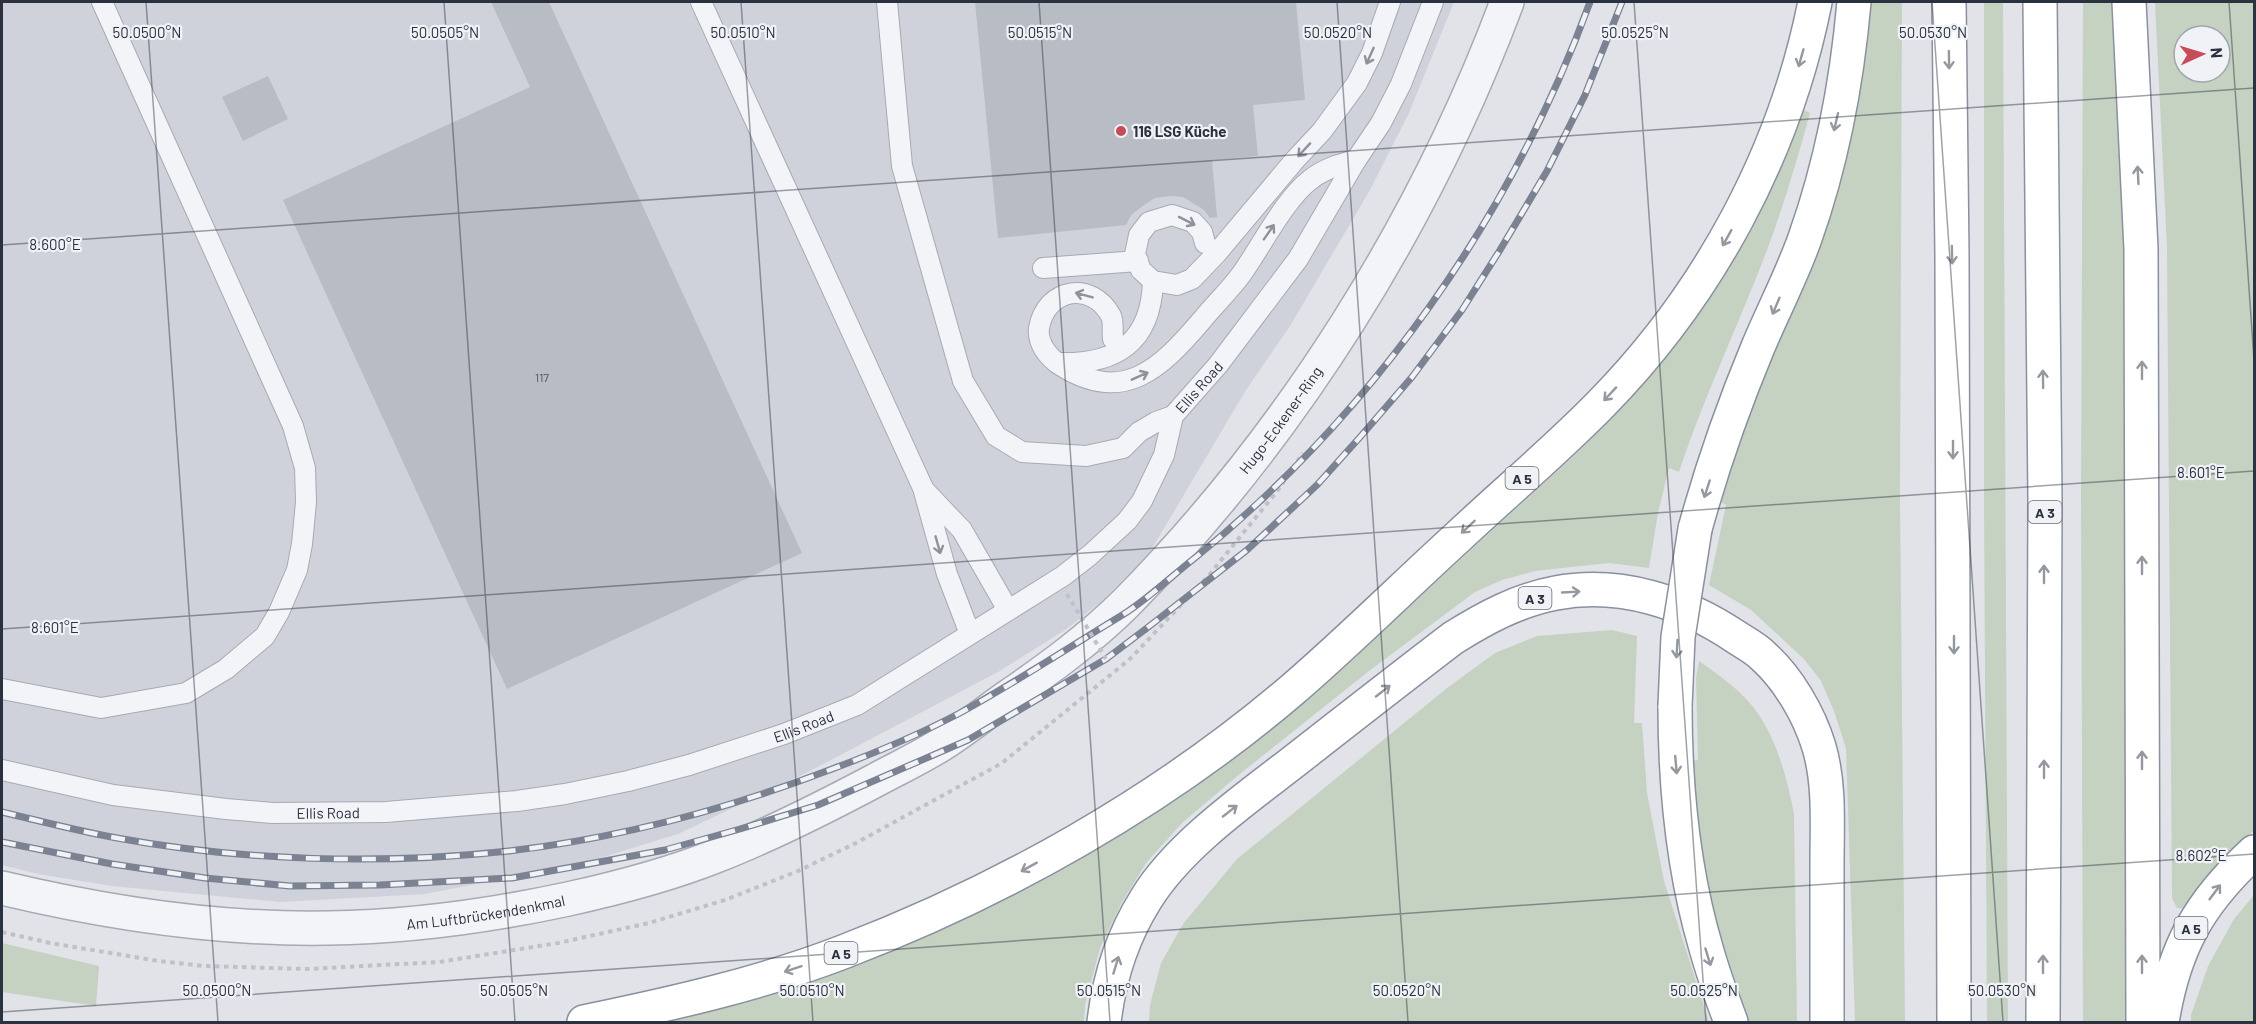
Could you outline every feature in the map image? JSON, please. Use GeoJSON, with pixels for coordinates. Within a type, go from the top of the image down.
{"type":"FeatureCollection","features":[{"type":"Feature","properties":{"kind":"highway","name":"A 5"},"geometry":{"type":"LineString","coordinates":[[584,1023],[747,984],[843,953],[963,901],[1080,838],[1166,784],[1291,690],[1600,405],[1671,322],[1690,297],[1729,235],[1769,151],[1789,103],[1815,2]]}},
{"type":"Feature","properties":{"kind":"highway"},"geometry":{"type":"LineString","coordinates":[[1731,1023],[1708,956],[1688,873],[1675,750],[1677,637],[1695,529],[1724,435],[1757,349],[1805,238],[1827,161],[1845,84],[1854,2]]}},
{"type":"Feature","properties":{"kind":"highway"},"geometry":{"type":"LineString","coordinates":[[1949,2],[1954,1023]]}},
{"type":"Feature","properties":{"kind":"highway","name":"A 3"},"geometry":{"type":"LineString","coordinates":[[2040,2],[2044,487],[2043,1023]]}},
{"type":"Feature","properties":{"kind":"highway"},"geometry":{"type":"LineString","coordinates":[[2129,2],[2141,249],[2143,1023]]}},
{"type":"Feature","properties":{"kind":"highway","name":"A 3"},"geometry":{"type":"LineString","coordinates":[[1104,1023],[1107,997],[1116,962],[1146,897],[1174,864],[1218,820],[1453,638],[1491,615],[1524,601],[1557,593],[1600,591],[1651,597],[1677,605],[1708,619],[1762,655],[1790,688],[1808,720],[1824,768],[1827,807],[1827,1023]]}},
{"type":"Feature","properties":{"kind":"highway","name":"A 5"},"geometry":{"type":"LineString","coordinates":[[2163,1023],[2167,992],[2188,932],[2226,878],[2254,852]]}},
{"type":"Feature","properties":{"kind":"street","name":"Hugo-Eckener-Ring"},"geometry":{"type":"LineString","coordinates":[[939,746],[1056,663],[1124,605],[1255,454],[1355,310],[1410,213],[1465,105],[1507,2]]}},
{"type":"Feature","properties":{"kind":"street","name":"Am Luftbrückendenkmal"},"geometry":{"type":"LineString","coordinates":[[2,888],[117,912],[275,928],[374,926],[457,918],[532,907],[657,877],[717,856],[816,810],[939,746]]}},
{"type":"Feature","properties":{"kind":"lane"},"geometry":{"type":"LineString","coordinates":[[2,689],[100,708],[186,693],[226,669],[265,636],[279,612],[297,570],[302,544],[306,502],[305,468],[293,426],[102,2]]}},
{"type":"Feature","properties":{"kind":"lane"},"geometry":{"type":"LineString","coordinates":[[701,2],[922,488],[947,574],[970,634]]}},
{"type":"Feature","properties":{"kind":"lane"},"geometry":{"type":"LineString","coordinates":[[887,2],[902,166],[963,381],[996,436],[1022,452],[1086,456],[1123,448],[1139,432],[1156,422],[1173,416]]}},
{"type":"Feature","properties":{"kind":"lane"},"geometry":{"type":"LineString","coordinates":[[1205,243],[1202,232],[1193,222],[1172,215],[1149,222],[1139,235],[1135,254],[1141,270],[1153,281],[1177,285],[1192,279],[1322,131],[1357,83],[1372,53],[1390,2]]}},
{"type":"Feature","properties":{"kind":"lane","name":"Ellis Road"},"geometry":{"type":"LineString","coordinates":[[2,770],[113,795],[215,808],[273,813],[386,812],[517,801],[628,781],[689,765],[784,734],[857,705],[1063,576],[1127,521],[1155,478],[1164,455],[1173,416],[1218,365],[1298,259],[1356,160],[1381,123],[1401,84],[1433,2]]}},
{"type":"Feature","properties":{"kind":"lane"},"geometry":{"type":"LineString","coordinates":[[1113,339],[1112,318],[1100,301],[1090,295],[1076,292],[1051,302],[1041,317],[1038,332],[1042,347],[1057,363],[1081,378],[1105,383],[1129,381],[1149,372],[1174,352],[1242,273],[1290,201],[1309,180],[1328,169],[1356,160]]}},
{"type":"Feature","properties":{"kind":"lane"},"geometry":{"type":"LineString","coordinates":[[1043,268],[1138,261]]}},
{"type":"Feature","properties":{"kind":"lane"},"geometry":{"type":"LineString","coordinates":[[1057,363],[1081,364],[1097,361],[1136,339],[1147,321],[1152,301],[1153,281]]}},
{"type":"Feature","properties":{"kind":"lane"},"geometry":{"type":"LineString","coordinates":[[922,488],[962,530],[1008,610]]}},
{"type":"Feature","properties":{"kind":"path"},"geometry":{"type":"LineString","coordinates":[[1067,594],[1106,659]]}},
{"type":"Feature","properties":{"kind":"path"},"geometry":{"type":"LineString","coordinates":[[2,932],[50,943]]}},
{"type":"Feature","properties":{"kind":"shaded area"},"geometry":{"type":"Polygon","coordinates":[[[2,2],[1454,2],[1409,113],[1370,190],[1290,326],[1246,390],[1150,552],[1102,601],[1065,630],[998,672],[812,770],[678,834],[587,862],[425,894],[280,902],[112,886],[38,874],[2,865],[2,2]]]}},
{"type":"Feature","properties":{"kind":"green space"},"geometry":{"type":"Polygon","coordinates":[[[1868,2],[1902,2],[1900,501],[1905,1022],[1855,1022],[1846,748],[1821,681],[1804,659],[1751,610],[1709,585],[1726,505],[1719,501],[1738,443],[1816,248],[1868,2]]]}},
{"type":"Feature","properties":{"kind":"green space"},"geometry":{"type":"Polygon","coordinates":[[[1984,2],[2003,2],[2008,1022],[1987,1022],[1984,2]]]}},
{"type":"Feature","properties":{"kind":"green space"},"geometry":{"type":"Polygon","coordinates":[[[2083,2],[2112,2],[2127,251],[2127,1022],[2083,1022],[2081,495],[2083,2]]]}},
{"type":"Feature","properties":{"kind":"green space"},"geometry":{"type":"Polygon","coordinates":[[[2155,2],[2254,2],[2254,830],[2226,859],[2186,909],[2177,908],[2172,898],[2167,248],[2155,2]]]}},
{"type":"Feature","properties":{"kind":"green space"},"geometry":{"type":"Polygon","coordinates":[[[1802,109],[1810,113],[1769,245],[1679,472],[1669,468],[1658,513],[1649,568],[1609,563],[1535,571],[1502,580],[1475,592],[1369,671],[1241,773],[1182,823],[1146,863],[1121,904],[1100,948],[1085,1005],[1084,1022],[651,1022],[846,965],[1300,701],[1415,601],[1577,453],[1656,367],[1707,300],[1742,242],[1802,109]]]}},
{"type":"Feature","properties":{"kind":"green space"},"geometry":{"type":"Polygon","coordinates":[[[1612,630],[1637,636],[1634,723],[1642,723],[1647,793],[1664,881],[1709,1022],[1149,1022],[1150,1005],[1161,963],[1183,924],[1237,859],[1447,688],[1495,653],[1537,636],[1612,630]]]}},
{"type":"Feature","properties":{"kind":"green space"},"geometry":{"type":"Polygon","coordinates":[[[1699,661],[1736,689],[1756,710],[1772,738],[1787,784],[1794,814],[1797,1022],[1749,1022],[1727,960],[1702,873],[1691,761],[1698,760],[1696,678],[1699,661]]]}},
{"type":"Feature","properties":{"kind":"green space"},"geometry":{"type":"Polygon","coordinates":[[[2254,895],[2254,1022],[2191,1022],[2191,1015],[2208,966],[2234,919],[2254,895]]]}},
{"type":"Feature","properties":{"kind":"green space"},"geometry":{"type":"Polygon","coordinates":[[[2,943],[99,966],[96,1006],[2,992],[2,943]]]}},
{"type":"Feature","properties":{"kind":"building"},"geometry":{"type":"Polygon","coordinates":[[[491,2],[549,2],[802,553],[507,689],[283,200],[530,87],[491,2]]]}},
{"type":"Feature","properties":{"kind":"building","name":"116 LSG Küche"},"geometry":{"type":"Polygon","coordinates":[[[975,2],[1296,2],[1305,100],[1253,105],[1258,156],[1212,160],[1217,217],[1210,218],[1204,210],[1183,197],[1171,196],[1155,198],[1144,205],[1131,215],[1126,225],[998,238],[975,2]]]}},
{"type":"Feature","properties":{"kind":"building"},"geometry":{"type":"Polygon","coordinates":[[[268,76],[288,119],[243,141],[222,97],[268,76]]]}},
{"type":"Feature","properties":{"kind":"railway"},"geometry":{"type":"LineString","coordinates":[[2,812],[117,838],[213,852],[263,856],[362,859],[509,851],[633,830],[713,809],[848,763],[943,722],[1136,606],[1261,501],[1321,440],[1378,375],[1430,306],[1478,234],[1520,159],[1558,81],[1590,2]]}},
{"type":"Feature","properties":{"kind":"railway"},"geometry":{"type":"LineString","coordinates":[[2,842],[112,864],[205,878],[290,886],[380,885],[512,878],[665,850],[740,829],[818,805],[968,740],[1106,659],[1147,628],[1247,550],[1317,485],[1361,436],[1412,377],[1462,310],[1500,250],[1547,171],[1585,95],[1622,2]]}},
{"type":"Feature","properties":{"kind":"place","name":"116 LSG Küche"},"geometry":{"type":"Point","coordinates":[1121,131]}}]}
